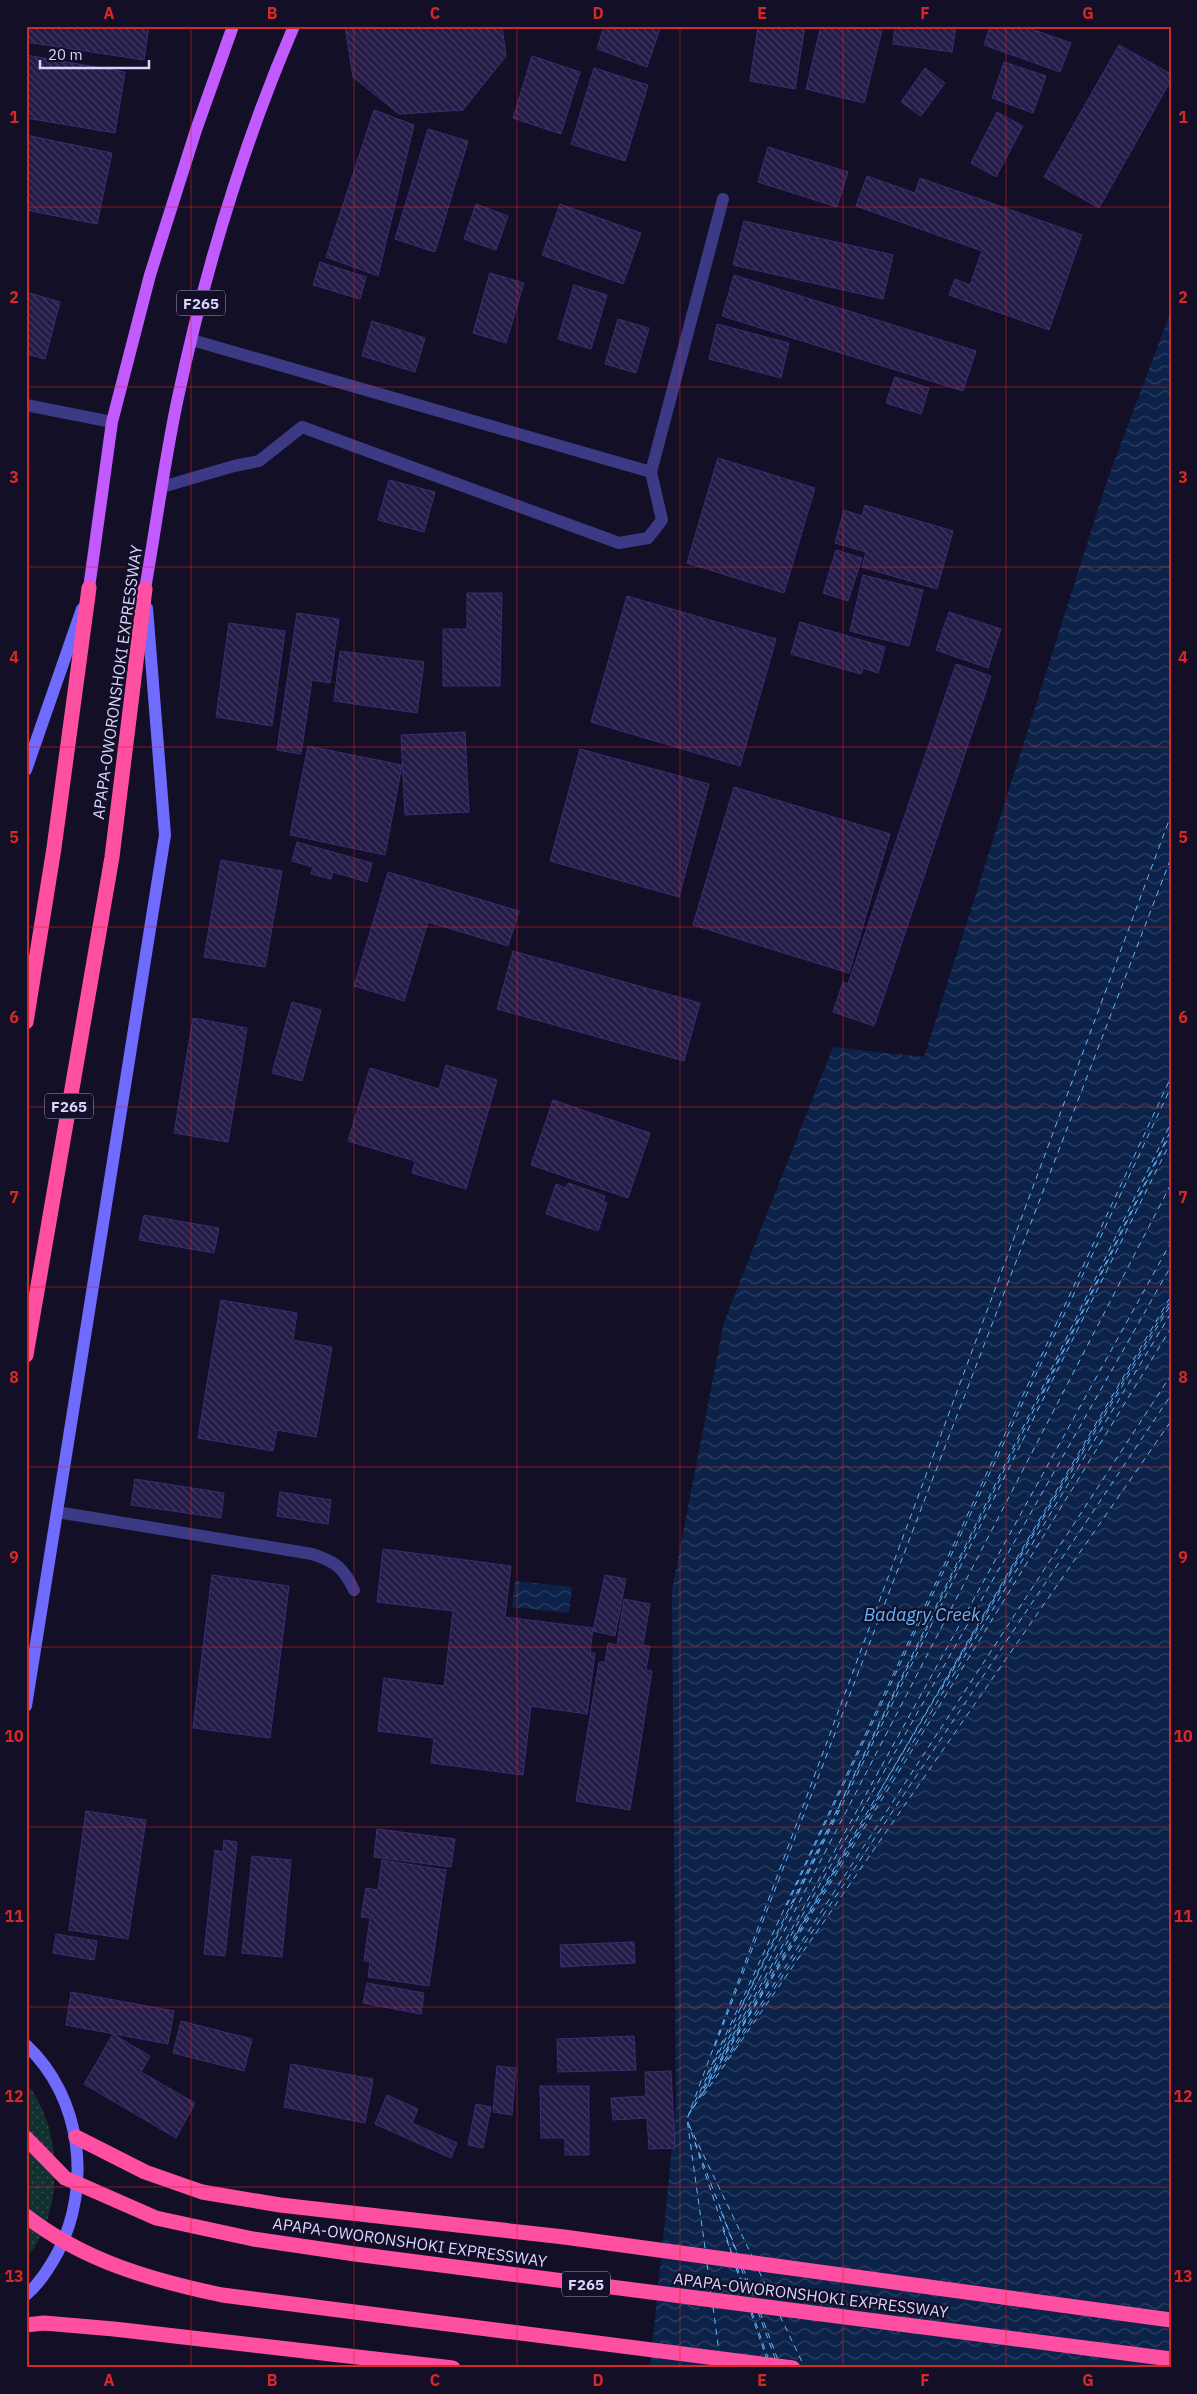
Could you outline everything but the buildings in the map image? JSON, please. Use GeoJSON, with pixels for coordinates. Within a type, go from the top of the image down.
{"type":"FeatureCollection","features":[{"type":"Feature","properties":{"kind":"highway"},"geometry":{"type":"LineString","coordinates":[[26,1022],[54,848],[89,588]]}},
{"type":"Feature","properties":{"kind":"highway","name":"APAPA-OWORONSHOKI EXPRESSWAY"},"geometry":{"type":"LineString","coordinates":[[26,1355],[112,857],[146,589]]}},
{"type":"Feature","properties":{"kind":"highway"},"geometry":{"type":"LineString","coordinates":[[76,2137],[145,2172],[202,2192],[280,2205],[564,2237],[1171,2320]]}},
{"type":"Feature","properties":{"kind":"highway","name":"APAPA-OWORONSHOKI EXPRESSWAY"},"geometry":{"type":"LineString","coordinates":[[26,2138],[65,2178],[156,2218],[253,2239],[384,2258],[1171,2359]]}},
{"type":"Feature","properties":{"kind":"highway"},"geometry":{"type":"LineString","coordinates":[[26,2216],[70,2244],[108,2264],[168,2284],[213,2293],[793,2368]]}},
{"type":"Feature","properties":{"kind":"highway"},"geometry":{"type":"LineString","coordinates":[[26,2325],[44,2323],[114,2329],[453,2368]]}},
{"type":"Feature","properties":{"kind":"main road"},"geometry":{"type":"LineString","coordinates":[[26,770],[89,588],[112,422],[150,275],[196,130],[233,26]]}},
{"type":"Feature","properties":{"kind":"main road","name":"APAPA-OWORONSHOKI EXPRESSWAY"},"geometry":{"type":"LineString","coordinates":[[146,589],[177,403],[214,248],[269,84],[294,26]]}},
{"type":"Feature","properties":{"kind":"main road"},"geometry":{"type":"LineString","coordinates":[[26,1706],[165,835],[146,589]]}},
{"type":"Feature","properties":{"kind":"main road"},"geometry":{"type":"LineString","coordinates":[[26,2045],[52,2076],[66,2106],[76,2137],[79,2170],[76,2196],[66,2236],[50,2266],[26,2295]]}},
{"type":"Feature","properties":{"kind":"street"},"geometry":{"type":"LineString","coordinates":[[162,486],[259,461],[302,427],[619,543],[648,538],[662,520],[651,472],[723,199]]}},
{"type":"Feature","properties":{"kind":"street"},"geometry":{"type":"LineString","coordinates":[[192,340],[651,472]]}},
{"type":"Feature","properties":{"kind":"street"},"geometry":{"type":"LineString","coordinates":[[26,405],[112,422]]}},
{"type":"Feature","properties":{"kind":"street"},"geometry":{"type":"LineString","coordinates":[[57,1512],[312,1554],[338,1565],[346,1573],[354,1590]]}},
{"type":"Feature","properties":{"kind":"green space"},"geometry":{"type":"Polygon","coordinates":[[[26,2082],[37,2099],[45,2117],[51,2137],[55,2178],[48,2218],[39,2239],[26,2259],[26,2082]]]}},
{"type":"Feature","properties":{"kind":"water","name":"Badagry Creek"},"geometry":{"type":"Polygon","coordinates":[[[1171,311],[1171,2368],[650,2368],[676,2106],[672,1590],[724,1322],[833,1047],[924,1057],[1108,478],[1171,311]]]}},
{"type":"Feature","properties":{"kind":"water"},"geometry":{"type":"Polygon","coordinates":[[[515,1581],[572,1587],[569,1613],[512,1607],[515,1581]]]}},
{"type":"Feature","properties":{"kind":"ferry route"},"geometry":{"type":"LineString","coordinates":[[705,2248],[687,2119],[1171,815]]}},
{"type":"Feature","properties":{"kind":"ferry route"},"geometry":{"type":"LineString","coordinates":[[715,2046],[1171,858]]}},
{"type":"Feature","properties":{"kind":"ferry route"},"geometry":{"type":"LineString","coordinates":[[707,2075],[1171,1077]]}},
{"type":"Feature","properties":{"kind":"ferry route"},"geometry":{"type":"LineString","coordinates":[[787,1905],[1171,1087]]}},
{"type":"Feature","properties":{"kind":"ferry route"},"geometry":{"type":"LineString","coordinates":[[690,2112],[1171,1123]]}},
{"type":"Feature","properties":{"kind":"ferry route"},"geometry":{"type":"LineString","coordinates":[[838,1809],[1171,1130]]}},
{"type":"Feature","properties":{"kind":"ferry route"},"geometry":{"type":"LineString","coordinates":[[1043,1393],[1171,1132]]}},
{"type":"Feature","properties":{"kind":"ferry route"},"geometry":{"type":"LineString","coordinates":[[798,1894],[1171,1141]]}},
{"type":"Feature","properties":{"kind":"ferry route"},"geometry":{"type":"LineString","coordinates":[[703,2088],[1171,1184]]}},
{"type":"Feature","properties":{"kind":"ferry route"},"geometry":{"type":"LineString","coordinates":[[722,2055],[1171,1242]]}},
{"type":"Feature","properties":{"kind":"ferry route"},"geometry":{"type":"LineString","coordinates":[[693,2108],[1171,1266]]}},
{"type":"Feature","properties":{"kind":"ferry route"},"geometry":{"type":"LineString","coordinates":[[715,2071],[1171,1296]]}},
{"type":"Feature","properties":{"kind":"ferry route"},"geometry":{"type":"LineString","coordinates":[[880,1791],[1171,1300]]}},
{"type":"Feature","properties":{"kind":"ferry route"},"geometry":{"type":"LineString","coordinates":[[941,1690],[1171,1304]]}},
{"type":"Feature","properties":{"kind":"ferry route"},"geometry":{"type":"LineString","coordinates":[[737,2035],[1171,1313]]}},
{"type":"Feature","properties":{"kind":"ferry route"},"geometry":{"type":"LineString","coordinates":[[714,2073],[1171,1328]]}},
{"type":"Feature","properties":{"kind":"ferry route"},"geometry":{"type":"LineString","coordinates":[[688,2116],[1171,1375]]}},
{"type":"Feature","properties":{"kind":"ferry route"},"geometry":{"type":"LineString","coordinates":[[725,2062],[1171,1395]]}},
{"type":"Feature","properties":{"kind":"ferry route"},"geometry":{"type":"LineString","coordinates":[[703,2096],[1171,1421]]}},
{"type":"Feature","properties":{"kind":"ferry route"},"geometry":{"type":"LineString","coordinates":[[797,1933],[882,1791]]}},
{"type":"Feature","properties":{"kind":"ferry route"},"geometry":{"type":"LineString","coordinates":[[793,1903],[838,1810]]}},
{"type":"Feature","properties":{"kind":"ferry route"},"geometry":{"type":"LineString","coordinates":[[741,2008],[794,1902]]}},
{"type":"Feature","properties":{"kind":"ferry route"},"geometry":{"type":"LineString","coordinates":[[709,2082],[714,2072]]}},
{"type":"Feature","properties":{"kind":"ferry route"},"geometry":{"type":"LineString","coordinates":[[703,2093],[710,2081]]}},
{"type":"Feature","properties":{"kind":"ferry route"},"geometry":{"type":"LineString","coordinates":[[688,2122],[732,2254]]}},
{"type":"Feature","properties":{"kind":"ferry route"},"geometry":{"type":"LineString","coordinates":[[689,2125],[752,2256]]}},
{"type":"Feature","properties":{"kind":"ferry route"},"geometry":{"type":"LineString","coordinates":[[695,2142],[737,2252]]}},
{"type":"Feature","properties":{"kind":"ferry route"},"geometry":{"type":"LineString","coordinates":[[721,2211],[737,2254]]}},
{"type":"Feature","properties":{"kind":"ferry route"},"geometry":{"type":"LineString","coordinates":[[723,2230],[731,2252]]}},
{"type":"Feature","properties":{"kind":"ferry route"},"geometry":{"type":"LineString","coordinates":[[707,2264],[711,2293]]}},
{"type":"Feature","properties":{"kind":"ferry route"},"geometry":{"type":"LineString","coordinates":[[737,2267],[747,2296]]}},
{"type":"Feature","properties":{"kind":"ferry route"},"geometry":{"type":"LineString","coordinates":[[736,2268],[746,2297]]}},
{"type":"Feature","properties":{"kind":"ferry route"},"geometry":{"type":"LineString","coordinates":[[741,2268],[753,2299]]}},
{"type":"Feature","properties":{"kind":"ferry route"},"geometry":{"type":"LineString","coordinates":[[743,2268],[755,2299]]}},
{"type":"Feature","properties":{"kind":"ferry route"},"geometry":{"type":"LineString","coordinates":[[759,2271],[773,2302]]}},
{"type":"Feature","properties":{"kind":"ferry route"},"geometry":{"type":"LineString","coordinates":[[713,2307],[719,2352]]}},
{"type":"Feature","properties":{"kind":"ferry route"},"geometry":{"type":"LineString","coordinates":[[752,2312],[768,2358]]}},
{"type":"Feature","properties":{"kind":"ferry route"},"geometry":{"type":"LineString","coordinates":[[758,2312],[775,2358]]}},
{"type":"Feature","properties":{"kind":"ferry route"},"geometry":{"type":"LineString","coordinates":[[760,2312],[778,2360]]}},
{"type":"Feature","properties":{"kind":"ferry route"},"geometry":{"type":"LineString","coordinates":[[751,2313],[766,2357]]}},
{"type":"Feature","properties":{"kind":"ferry route"},"geometry":{"type":"LineString","coordinates":[[780,2316],[805,2368]]}}]}
